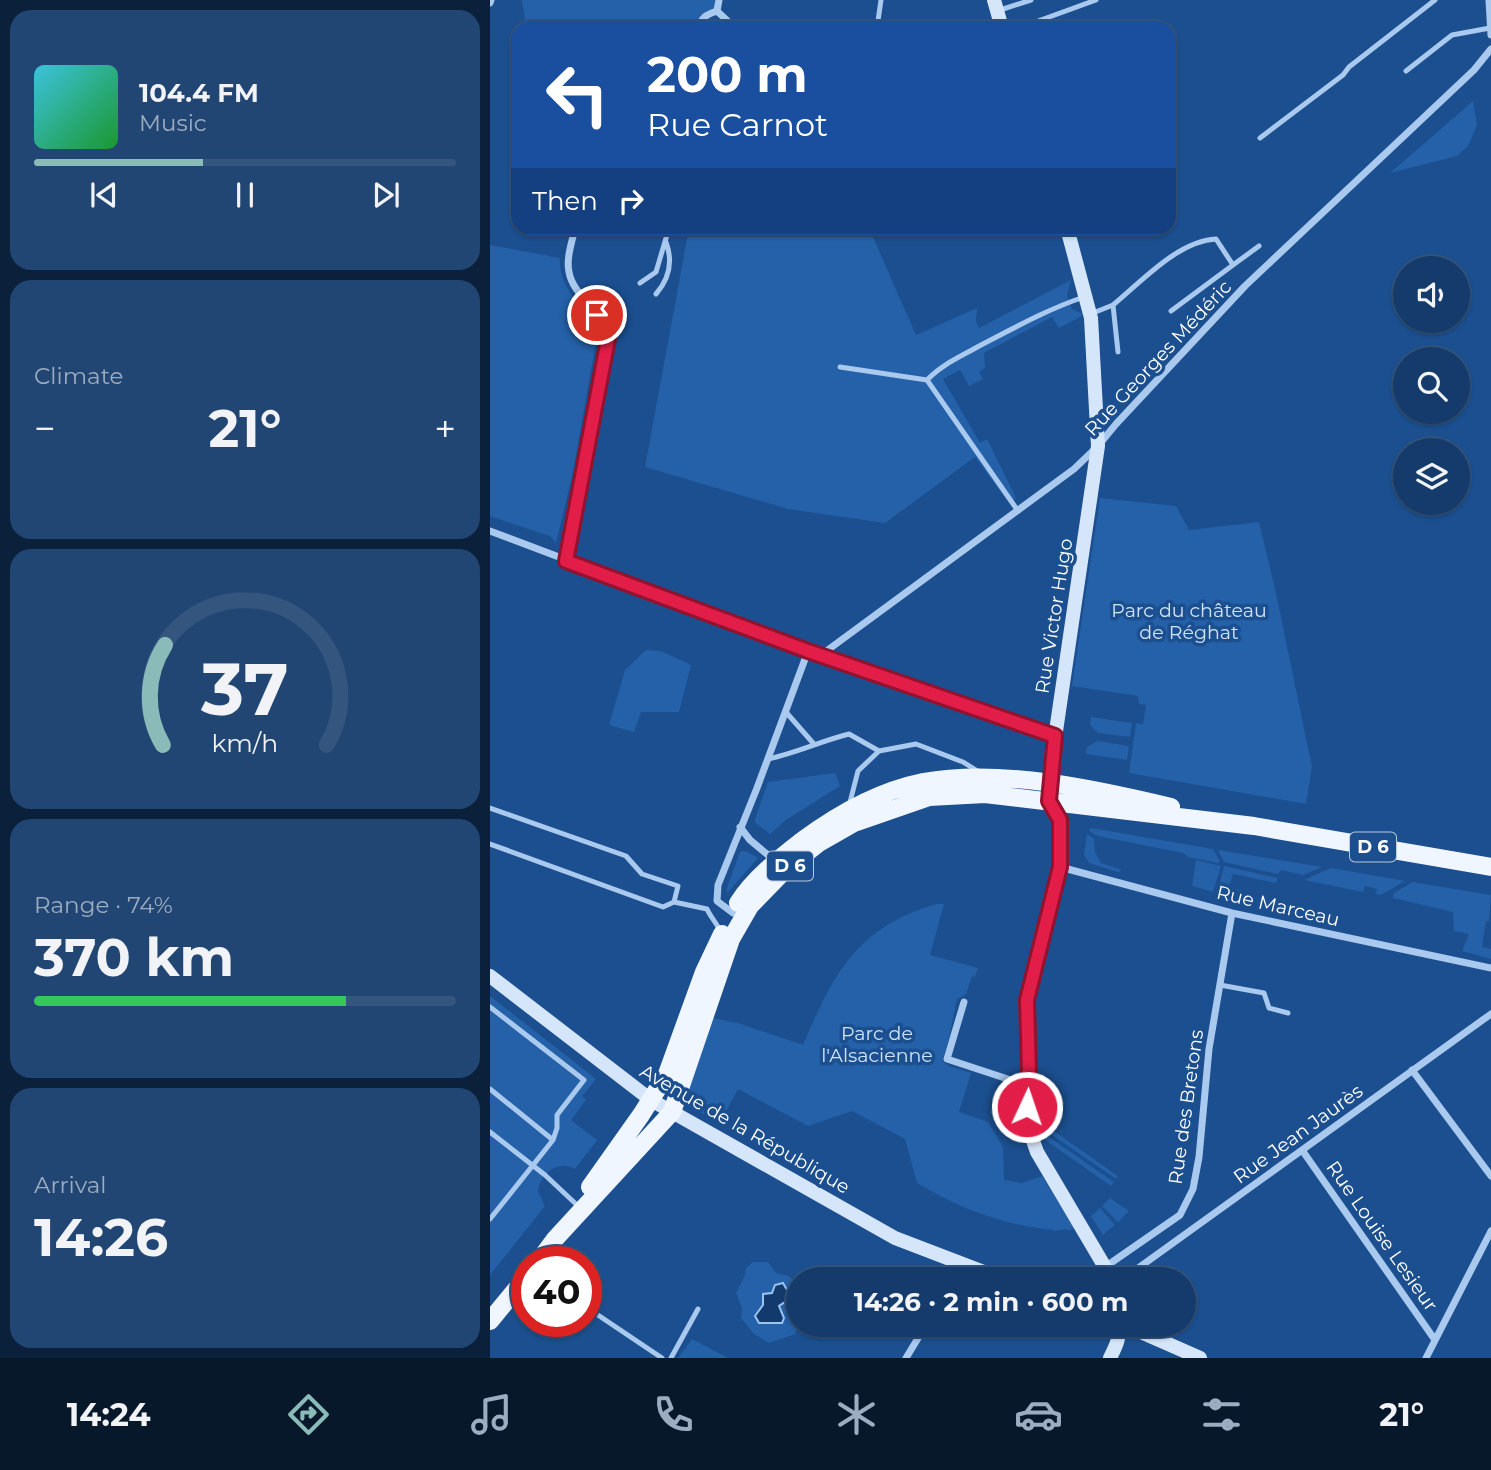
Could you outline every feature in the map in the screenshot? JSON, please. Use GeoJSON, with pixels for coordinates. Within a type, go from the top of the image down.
{"type":"FeatureCollection","features":[{"type":"Feature","properties":{"kind":"main road","name":"D 6"},"geometry":{"type":"LineString","coordinates":[[550,1246],[667,1074],[704,972],[721,937],[726,909],[847,811],[884,794],[923,782],[988,777],[1049,792]]}},
{"type":"Feature","properties":{"kind":"main road","name":"D 6"},"geometry":{"type":"LineString","coordinates":[[555,1239],[672,1112],[731,939],[750,906],[781,865],[854,823],[929,797],[1049,792],[1138,799],[1254,827],[1491,867]]}},
{"type":"Feature","properties":{"kind":"main road"},"geometry":{"type":"LineString","coordinates":[[490,1321],[511,1295]]}},
{"type":"Feature","properties":{"kind":"street"},"geometry":{"type":"LineString","coordinates":[[717,11],[719,0]]}},
{"type":"Feature","properties":{"kind":"street"},"geometry":{"type":"LineString","coordinates":[[1489,0],[1490,32]]}},
{"type":"Feature","properties":{"kind":"street"},"geometry":{"type":"LineString","coordinates":[[701,21],[705,15],[717,11]]}},
{"type":"Feature","properties":{"kind":"street"},"geometry":{"type":"LineString","coordinates":[[717,11],[728,21]]}},
{"type":"Feature","properties":{"kind":"street","name":"Rue Georges Médéric"},"geometry":{"type":"LineString","coordinates":[[819,654],[1074,469],[1245,286],[1474,70],[1491,49]]}},
{"type":"Feature","properties":{"kind":"street"},"geometry":{"type":"LineString","coordinates":[[566,561],[608,339],[603,324],[569,276],[567,262],[573,235]]}},
{"type":"Feature","properties":{"kind":"street","name":"Rue Victor Hugo"},"geometry":{"type":"LineString","coordinates":[[1069,235],[1090,313],[1098,446],[1055,736],[1049,792],[1060,820],[1060,867],[1027,1000],[1029,1073],[1026,1084],[1030,1125],[1037,1152],[1104,1267]]}},
{"type":"Feature","properties":{"kind":"street"},"geometry":{"type":"LineString","coordinates":[[490,530],[808,651],[1055,736]]}},
{"type":"Feature","properties":{"kind":"street"},"geometry":{"type":"LineString","coordinates":[[726,909],[716,897],[719,885],[808,651]]}},
{"type":"Feature","properties":{"kind":"street"},"geometry":{"type":"LineString","coordinates":[[740,827],[750,840],[781,865]]}},
{"type":"Feature","properties":{"kind":"street","name":"Rue Marceau"},"geometry":{"type":"LineString","coordinates":[[1060,867],[1232,913],[1491,968]]}},
{"type":"Feature","properties":{"kind":"street","name":"Rue des Bretons"},"geometry":{"type":"LineString","coordinates":[[1115,1267],[1180,1215],[1193,1189],[1199,1157],[1209,1049],[1232,913]]}},
{"type":"Feature","properties":{"kind":"street","name":"Avenue de la République"},"geometry":{"type":"LineString","coordinates":[[490,976],[651,1100],[895,1238],[968,1267]]}},
{"type":"Feature","properties":{"kind":"street"},"geometry":{"type":"LineString","coordinates":[[964,1002],[947,1059],[1026,1084]]}},
{"type":"Feature","properties":{"kind":"street","name":"Rue Jean Jaurès"},"geometry":{"type":"LineString","coordinates":[[1140,1267],[1491,1014]]}},
{"type":"Feature","properties":{"kind":"street"},"geometry":{"type":"LineString","coordinates":[[1412,1070],[1491,1176]]}},
{"type":"Feature","properties":{"kind":"street","name":"Rue Louise Lesieur"},"geometry":{"type":"LineString","coordinates":[[1302,1150],[1435,1340]]}},
{"type":"Feature","properties":{"kind":"street"},"geometry":{"type":"LineString","coordinates":[[1426,1358],[1491,1231]]}},
{"type":"Feature","properties":{"kind":"street"},"geometry":{"type":"LineString","coordinates":[[906,1358],[919,1337]]}},
{"type":"Feature","properties":{"kind":"street"},"geometry":{"type":"LineString","coordinates":[[1110,1358],[1118,1337]]}},
{"type":"Feature","properties":{"kind":"street"},"geometry":{"type":"LineString","coordinates":[[1152,1337],[1200,1358]]}},
{"type":"Feature","properties":{"kind":"lane"},"geometry":{"type":"LineString","coordinates":[[878,21],[881,0]]}},
{"type":"Feature","properties":{"kind":"lane"},"geometry":{"type":"LineString","coordinates":[[996,6],[1031,0]]}},
{"type":"Feature","properties":{"kind":"lane"},"geometry":{"type":"LineString","coordinates":[[1038,21],[1096,0]]}},
{"type":"Feature","properties":{"kind":"lane"},"geometry":{"type":"LineString","coordinates":[[1260,138],[1435,0]]}},
{"type":"Feature","properties":{"kind":"lane"},"geometry":{"type":"LineString","coordinates":[[1406,71],[1452,35],[1490,32]]}},
{"type":"Feature","properties":{"kind":"lane"},"geometry":{"type":"LineString","coordinates":[[640,283],[656,272],[668,235]]}},
{"type":"Feature","properties":{"kind":"lane"},"geometry":{"type":"LineString","coordinates":[[1090,313],[1113,305],[1180,249],[1206,239],[1216,239],[1233,265]]}},
{"type":"Feature","properties":{"kind":"lane"},"geometry":{"type":"LineString","coordinates":[[656,294],[666,283],[671,256],[666,242]]}},
{"type":"Feature","properties":{"kind":"lane"},"geometry":{"type":"LineString","coordinates":[[1171,311],[1259,246]]}},
{"type":"Feature","properties":{"kind":"lane"},"geometry":{"type":"LineString","coordinates":[[927,380],[937,369],[995,338],[1051,310],[1085,297]]}},
{"type":"Feature","properties":{"kind":"lane"},"geometry":{"type":"LineString","coordinates":[[1113,305],[1118,352]]}},
{"type":"Feature","properties":{"kind":"lane"},"geometry":{"type":"LineString","coordinates":[[840,367],[927,380],[1018,511]]}},
{"type":"Feature","properties":{"kind":"lane"},"geometry":{"type":"LineString","coordinates":[[785,710],[813,743]]}},
{"type":"Feature","properties":{"kind":"lane"},"geometry":{"type":"LineString","coordinates":[[768,759],[795,753],[813,743],[849,734],[879,751]]}},
{"type":"Feature","properties":{"kind":"lane"},"geometry":{"type":"LineString","coordinates":[[847,811],[858,771],[879,751],[916,744],[963,762],[988,777]]}},
{"type":"Feature","properties":{"kind":"lane"},"geometry":{"type":"LineString","coordinates":[[490,808],[626,856],[642,874],[678,886],[674,902]]}},
{"type":"Feature","properties":{"kind":"lane"},"geometry":{"type":"LineString","coordinates":[[490,844],[663,907],[674,902],[707,909],[711,920],[718,926],[721,937]]}},
{"type":"Feature","properties":{"kind":"lane"},"geometry":{"type":"LineString","coordinates":[[1220,985],[1264,993],[1269,1008],[1288,1013]]}},
{"type":"Feature","properties":{"kind":"lane"},"geometry":{"type":"LineString","coordinates":[[490,1006],[584,1080],[557,1115],[553,1140],[490,1219]]}},
{"type":"Feature","properties":{"kind":"lane"},"geometry":{"type":"LineString","coordinates":[[490,1089],[553,1140]]}},
{"type":"Feature","properties":{"kind":"lane"},"geometry":{"type":"LineString","coordinates":[[490,1132],[577,1205]]}},
{"type":"Feature","properties":{"kind":"lane"},"geometry":{"type":"LineString","coordinates":[[671,1358],[698,1309]]}},
{"type":"Feature","properties":{"kind":"lane"},"geometry":{"type":"LineString","coordinates":[[602,1318],[662,1358]]}},
{"type":"Feature","properties":{"kind":"green space"},"geometry":{"type":"Polygon","coordinates":[[[522,0],[719,0],[717,11],[705,15],[702,21],[524,21],[522,0]]]}},
{"type":"Feature","properties":{"kind":"green space"},"geometry":{"type":"Polygon","coordinates":[[[1473,101],[1477,125],[1468,146],[1457,156],[1390,173],[1473,101]]]}},
{"type":"Feature","properties":{"kind":"green space"},"geometry":{"type":"Polygon","coordinates":[[[688,235],[872,235],[916,335],[977,308],[976,321],[979,328],[1071,280],[1067,295],[1072,309],[1082,316],[1059,328],[1052,317],[984,353],[985,368],[979,372],[983,379],[969,386],[960,370],[943,379],[980,443],[987,439],[1016,498],[1009,503],[975,457],[885,523],[788,509],[645,467],[688,235]]]}},
{"type":"Feature","properties":{"kind":"green space"},"geometry":{"type":"Polygon","coordinates":[[[490,245],[560,258],[560,269],[567,288],[598,331],[573,472],[556,543],[550,536],[490,516],[490,245]]]}},
{"type":"Feature","properties":{"kind":"green space","name":"Parc du château de Réghat"},"geometry":{"type":"Polygon","coordinates":[[[1100,498],[1176,506],[1189,530],[1259,522],[1312,767],[1306,804],[1129,773],[1136,723],[1143,724],[1146,705],[1139,704],[1138,696],[1072,686],[1100,498]]]}},
{"type":"Feature","properties":{"kind":"green space"},"geometry":{"type":"Polygon","coordinates":[[[646,650],[661,651],[691,665],[679,712],[641,712],[634,732],[609,725],[625,670],[646,650]]]}},
{"type":"Feature","properties":{"kind":"green space"},"geometry":{"type":"Polygon","coordinates":[[[1091,717],[1132,723],[1130,737],[1098,733],[1090,725],[1091,717]]]}},
{"type":"Feature","properties":{"kind":"green space"},"geometry":{"type":"Polygon","coordinates":[[[1097,741],[1129,746],[1127,760],[1086,754],[1087,747],[1097,741]]]}},
{"type":"Feature","properties":{"kind":"green space"},"geometry":{"type":"Polygon","coordinates":[[[835,773],[840,786],[786,820],[770,834],[754,822],[768,782],[835,773]]]}},
{"type":"Feature","properties":{"kind":"green space"},"geometry":{"type":"Polygon","coordinates":[[[1091,828],[1213,849],[1220,861],[1218,863],[1188,857],[1183,853],[1098,836],[1089,831],[1091,828]]]}},
{"type":"Feature","properties":{"kind":"green space"},"geometry":{"type":"Polygon","coordinates":[[[1087,834],[1094,839],[1095,852],[1101,863],[1122,870],[1118,872],[1089,863],[1084,855],[1087,834]]]}},
{"type":"Feature","properties":{"kind":"green space"},"geometry":{"type":"Polygon","coordinates":[[[1218,850],[1322,867],[1303,875],[1281,870],[1278,874],[1224,862],[1218,850]]]}},
{"type":"Feature","properties":{"kind":"green space"},"geometry":{"type":"Polygon","coordinates":[[[746,851],[758,858],[728,892],[726,891],[739,854],[746,851]]]}},
{"type":"Feature","properties":{"kind":"green space"},"geometry":{"type":"Polygon","coordinates":[[[1196,860],[1221,866],[1213,892],[1192,886],[1196,860]]]}},
{"type":"Feature","properties":{"kind":"green space"},"geometry":{"type":"Polygon","coordinates":[[[1224,866],[1278,878],[1276,883],[1233,874],[1229,887],[1239,890],[1237,902],[1216,898],[1224,866]]]}},
{"type":"Feature","properties":{"kind":"green space"},"geometry":{"type":"Polygon","coordinates":[[[1331,868],[1405,881],[1381,895],[1376,894],[1377,889],[1365,886],[1363,892],[1304,880],[1331,868]]]}},
{"type":"Feature","properties":{"kind":"green space"},"geometry":{"type":"Polygon","coordinates":[[[1412,882],[1491,895],[1489,921],[1486,921],[1482,947],[1491,949],[1491,959],[1462,951],[1469,934],[1454,931],[1453,912],[1393,898],[1394,893],[1412,882]]]}},
{"type":"Feature","properties":{"kind":"green space","name":"Parc de l'Alsacienne"},"geometry":{"type":"Polygon","coordinates":[[[936,904],[944,904],[930,955],[978,968],[966,994],[957,999],[942,1061],[971,1073],[959,1112],[988,1122],[1003,1147],[1004,1180],[1022,1183],[1042,1176],[1074,1228],[1068,1231],[1054,1231],[1000,1220],[965,1208],[933,1192],[917,1183],[905,1139],[852,1111],[808,1126],[738,1089],[720,1123],[694,1109],[687,1091],[713,1018],[741,1024],[803,1045],[825,996],[851,956],[886,926],[936,904]]]}},
{"type":"Feature","properties":{"kind":"green space"},"geometry":{"type":"Polygon","coordinates":[[[490,996],[596,1079],[582,1096],[586,1100],[571,1120],[597,1140],[575,1169],[556,1167],[546,1174],[538,1191],[545,1206],[490,1275],[490,996]]]}},
{"type":"Feature","properties":{"kind":"green space"},"geometry":{"type":"Polygon","coordinates":[[[1048,1127],[1118,1176],[1116,1179],[1045,1130],[1048,1127]]]}},
{"type":"Feature","properties":{"kind":"green space"},"geometry":{"type":"Polygon","coordinates":[[[1043,1133],[1114,1182],[1111,1186],[1041,1137],[1043,1133]]]}},
{"type":"Feature","properties":{"kind":"green space"},"geometry":{"type":"Polygon","coordinates":[[[1110,1198],[1129,1211],[1118,1222],[1102,1206],[1110,1198]]]}},
{"type":"Feature","properties":{"kind":"green space"},"geometry":{"type":"Polygon","coordinates":[[[1100,1208],[1115,1225],[1103,1235],[1091,1216],[1100,1208]]]}},
{"type":"Feature","properties":{"kind":"green space"},"geometry":{"type":"Polygon","coordinates":[[[753,1262],[768,1262],[776,1273],[786,1276],[786,1337],[769,1343],[754,1334],[741,1318],[742,1308],[736,1293],[746,1268],[753,1262]]]}},
{"type":"Feature","properties":{"kind":"green space"},"geometry":{"type":"Polygon","coordinates":[[[692,1339],[728,1358],[678,1358],[692,1339]]]}},
{"type":"Feature","properties":{"kind":"shaded area"},"geometry":{"type":"Polygon","coordinates":[[[783,1283],[786,1288],[786,1301],[779,1306],[784,1318],[782,1323],[759,1323],[755,1316],[763,1305],[763,1294],[772,1293],[775,1285],[783,1283]]]}},
{"type":"Feature","properties":{"kind":"route"},"geometry":{"type":"LineString","coordinates":[[597,315],[608,339],[566,561],[808,651],[1055,736],[1049,801],[1060,820],[1060,867],[1027,1000],[1027,1107]]}}]}
